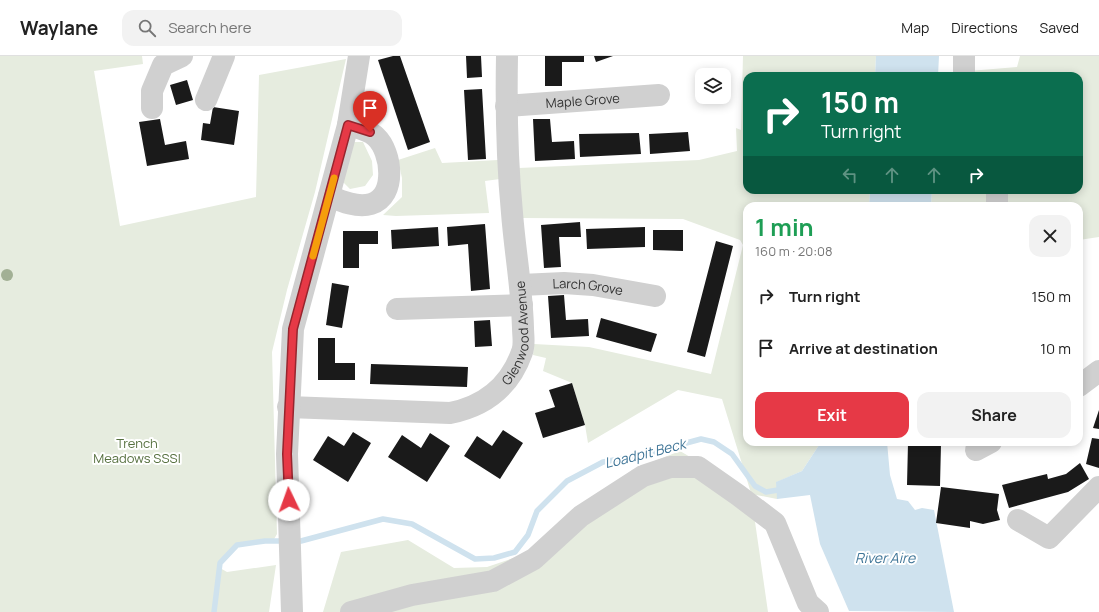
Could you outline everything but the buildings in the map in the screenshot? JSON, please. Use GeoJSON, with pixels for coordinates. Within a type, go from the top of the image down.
{"type":"FeatureCollection","features":[{"type":"Feature","properties":{"kind":"street"},"geometry":{"type":"LineString","coordinates":[[152,108],[152,91],[163,65],[182,56]]}},
{"type":"Feature","properties":{"kind":"street"},"geometry":{"type":"LineString","coordinates":[[206,100],[224,56]]}},
{"type":"Feature","properties":{"kind":"street"},"geometry":{"type":"LineString","coordinates":[[292,612],[287,454],[288,407],[293,329],[348,125],[359,56]]}},
{"type":"Feature","properties":{"kind":"street","name":"Glenwood Avenue"},"geometry":{"type":"LineString","coordinates":[[288,407],[437,413],[463,410],[475,406],[497,391],[514,370],[523,350],[521,295],[508,174],[506,106],[507,56]]}},
{"type":"Feature","properties":{"kind":"street","name":"Maple Grove"},"geometry":{"type":"LineString","coordinates":[[506,106],[659,95]]}},
{"type":"Feature","properties":{"kind":"street"},"geometry":{"type":"LineString","coordinates":[[329,196],[348,203],[371,204],[380,198],[387,186],[389,171],[387,157],[381,142],[370,132],[348,125]]}},
{"type":"Feature","properties":{"kind":"street","name":"Larch Grove"},"geometry":{"type":"LineString","coordinates":[[397,309],[521,295],[564,283],[593,285],[655,296]]}},
{"type":"Feature","properties":{"kind":"street"},"geometry":{"type":"LineString","coordinates":[[1083,383],[1099,371]]}},
{"type":"Feature","properties":{"kind":"street"},"geometry":{"type":"LineString","coordinates":[[351,612],[412,595],[493,582],[534,559],[581,516],[643,476],[670,467],[698,467],[738,494],[775,523],[808,603],[818,612]]}},
{"type":"Feature","properties":{"kind":"street"},"geometry":{"type":"LineString","coordinates":[[1018,520],[1049,538],[1099,486]]}},
{"type":"Feature","properties":{"kind":"green space","name":"Trench Meadows SSSI"},"geometry":{"type":"Polygon","coordinates":[[[0,56],[142,56],[143,64],[94,71],[120,226],[256,197],[259,75],[346,59],[315,192],[287,290],[272,352],[277,534],[273,541],[241,544],[220,563],[220,568],[227,572],[276,565],[269,612],[0,612],[0,56]]]}},
{"type":"Feature","properties":{"kind":"green space"},"geometry":{"type":"Polygon","coordinates":[[[743,56],[876,56],[875,72],[743,72],[743,194],[870,194],[869,202],[743,202],[743,245],[740,240],[683,219],[522,218],[519,168],[699,160],[737,151],[736,128],[741,130],[743,56]]]}},
{"type":"Feature","properties":{"kind":"green space"},"geometry":{"type":"Polygon","coordinates":[[[1020,56],[1099,56],[1099,237],[1083,239],[1083,202],[1003,202],[1002,194],[1083,194],[1083,72],[969,71],[1017,67],[1020,56]]]}},
{"type":"Feature","properties":{"kind":"green space"},"geometry":{"type":"Polygon","coordinates":[[[352,142],[363,142],[372,161],[373,175],[365,186],[350,189],[341,180],[352,142]]]}},
{"type":"Feature","properties":{"kind":"green space"},"geometry":{"type":"Polygon","coordinates":[[[435,148],[442,163],[498,160],[500,179],[485,181],[489,213],[396,216],[383,215],[402,197],[402,178],[398,160],[435,148]]]}},
{"type":"Feature","properties":{"kind":"green space"},"geometry":{"type":"Polygon","coordinates":[[[932,194],[986,194],[986,202],[931,202],[932,194]]]}},
{"type":"Feature","properties":{"kind":"green space"},"geometry":{"type":"Polygon","coordinates":[[[743,245],[743,446],[818,446],[802,471],[777,482],[777,499],[751,494],[768,612],[323,612],[341,552],[408,540],[454,568],[487,567],[572,538],[632,470],[680,451],[751,493],[722,399],[678,390],[588,443],[585,425],[572,383],[543,371],[546,358],[533,355],[534,344],[589,347],[711,374],[743,245]]]}},
{"type":"Feature","properties":{"kind":"water"},"geometry":{"type":"Polygon","coordinates":[[[876,56],[939,56],[938,72],[875,72],[876,56]]]}},
{"type":"Feature","properties":{"kind":"water"},"geometry":{"type":"Polygon","coordinates":[[[870,194],[932,194],[931,202],[869,202],[870,194]]]}},
{"type":"Feature","properties":{"kind":"water","name":"River Aire"},"geometry":{"type":"Polygon","coordinates":[[[818,446],[887,446],[890,475],[897,499],[908,501],[915,510],[922,508],[934,510],[954,612],[849,611],[820,544],[810,495],[777,499],[776,482],[802,471],[818,446]]]}},
{"type":"Feature","properties":{"kind":"waterway","name":"Loadpit Beck"},"geometry":{"type":"LineString","coordinates":[[295,541],[301,541],[383,519],[412,524],[475,559],[494,558],[515,552],[528,535],[537,511],[567,481],[603,462],[646,454],[701,439],[714,442],[732,454],[755,486],[766,492],[784,489]]}},
{"type":"Feature","properties":{"kind":"waterway","name":"Loadpit Beck"},"geometry":{"type":"LineString","coordinates":[[214,612],[220,563],[237,545],[265,541],[286,541]]}},
{"type":"Feature","properties":{"kind":"slow traffic"},"geometry":{"type":"LineString","coordinates":[[313,256],[334,178]]}},
{"type":"Feature","properties":{"kind":"route"},"geometry":{"type":"LineString","coordinates":[[289,500],[287,454],[288,407],[293,329],[348,125],[370,132]]}}]}
